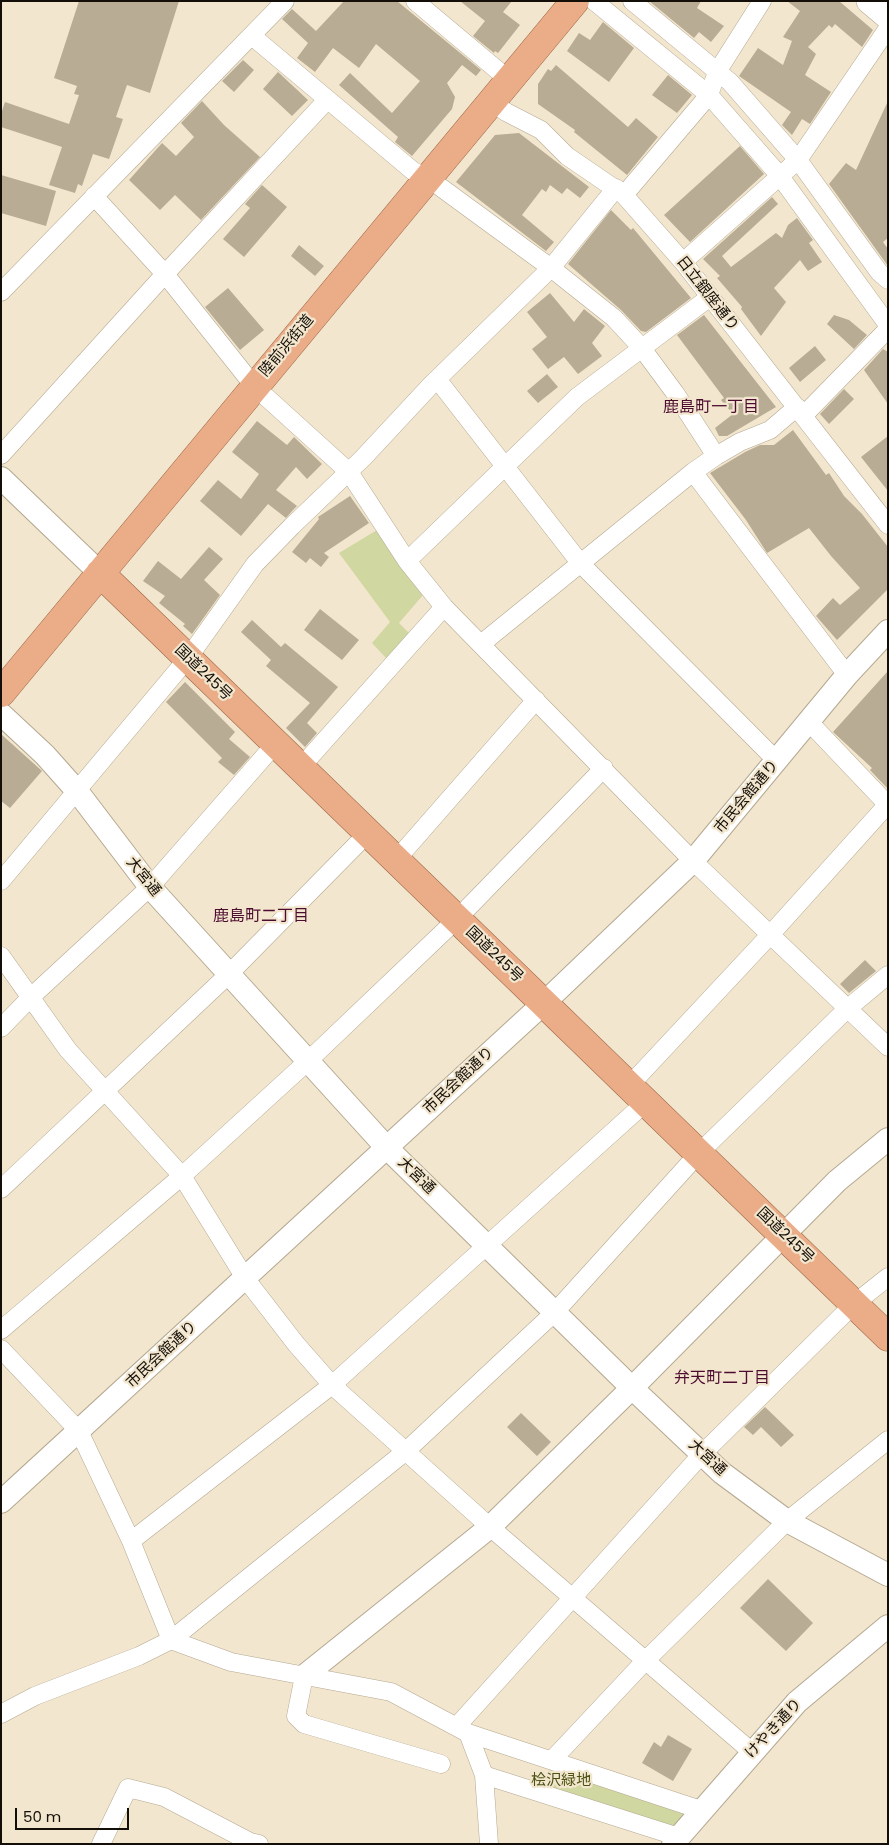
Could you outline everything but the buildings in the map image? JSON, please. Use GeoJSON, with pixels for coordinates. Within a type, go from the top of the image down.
{"type":"FeatureCollection","features":[{"type":"Feature","properties":{"kind":"highway","name":"陸前浜街道"},"geometry":{"type":"LineString","coordinates":[[1,693],[574,1]]}},
{"type":"Feature","properties":{"kind":"highway","name":"国道245号"},"geometry":{"type":"LineString","coordinates":[[100,573],[888,1337]]}},
{"type":"Feature","properties":{"kind":"main road"},"geometry":{"type":"LineString","coordinates":[[869,1],[888,17]]}},
{"type":"Feature","properties":{"kind":"street"},"geometry":{"type":"LineString","coordinates":[[1,292],[285,1]]}},
{"type":"Feature","properties":{"kind":"street"},"geometry":{"type":"LineString","coordinates":[[415,1],[508,80]]}},
{"type":"Feature","properties":{"kind":"street"},"geometry":{"type":"LineString","coordinates":[[481,644],[582,564],[693,472],[740,442],[770,430],[800,411],[888,327],[779,175],[710,95],[594,1]]}},
{"type":"Feature","properties":{"kind":"street"},"geometry":{"type":"LineString","coordinates":[[632,1],[730,82],[798,160],[879,272],[888,280]]}},
{"type":"Feature","properties":{"kind":"street"},"geometry":{"type":"LineString","coordinates":[[1,881],[188,658],[255,564],[349,472],[437,379],[551,268],[710,95],[717,72],[762,1]]}},
{"type":"Feature","properties":{"kind":"street"},"geometry":{"type":"LineString","coordinates":[[683,262],[798,160],[888,28]]}},
{"type":"Feature","properties":{"kind":"street"},"geometry":{"type":"LineString","coordinates":[[252,36],[413,171],[428,178],[551,268],[614,318],[641,347],[676,393],[716,456]]}},
{"type":"Feature","properties":{"kind":"street"},"geometry":{"type":"LineString","coordinates":[[1,455],[165,274],[327,100]]}},
{"type":"Feature","properties":{"kind":"street","name":"日立銀座通り"},"geometry":{"type":"LineString","coordinates":[[490,101],[506,112],[541,130],[567,156],[620,191],[683,262],[888,526]]}},
{"type":"Feature","properties":{"kind":"street"},"geometry":{"type":"LineString","coordinates":[[94,196],[165,274],[254,386],[349,472],[407,561],[444,606],[693,861],[888,1047]]}},
{"type":"Feature","properties":{"kind":"street"},"geometry":{"type":"LineString","coordinates":[[407,561],[505,464],[577,398],[641,347],[710,297]]}},
{"type":"Feature","properties":{"kind":"street"},"geometry":{"type":"LineString","coordinates":[[437,379],[582,564],[777,761]]}},
{"type":"Feature","properties":{"kind":"street"},"geometry":{"type":"LineString","coordinates":[[693,472],[847,675]]}},
{"type":"Feature","properties":{"kind":"street"},"geometry":{"type":"LineString","coordinates":[[1,478],[100,573]]}},
{"type":"Feature","properties":{"kind":"street"},"geometry":{"type":"LineString","coordinates":[[300,767],[444,606]]}},
{"type":"Feature","properties":{"kind":"street","name":"市民会館通り"},"geometry":{"type":"LineString","coordinates":[[1,1502],[544,1003],[693,861],[847,675],[888,631]]}},
{"type":"Feature","properties":{"kind":"street"},"geometry":{"type":"LineString","coordinates":[[396,860],[536,700]]}},
{"type":"Feature","properties":{"kind":"street","name":"大宮通"},"geometry":{"type":"LineString","coordinates":[[1,714],[45,755],[77,791],[150,887],[387,1148],[632,1388],[722,1473],[787,1521],[888,1575]]}},
{"type":"Feature","properties":{"kind":"street"},"geometry":{"type":"LineString","coordinates":[[130,1541],[332,1385],[487,1245],[638,1094],[770,935],[888,805],[809,722]]}},
{"type":"Feature","properties":{"kind":"street"},"geometry":{"type":"LineString","coordinates":[[1,1028],[31,997],[150,887],[276,743]]}},
{"type":"Feature","properties":{"kind":"street"},"geometry":{"type":"LineString","coordinates":[[1,1330],[182,1176],[308,1061],[457,919],[604,768]]}},
{"type":"Feature","properties":{"kind":"street"},"geometry":{"type":"LineString","coordinates":[[1,1189],[229,974],[368,833]]}},
{"type":"Feature","properties":{"kind":"street"},"geometry":{"type":"LineString","coordinates":[[1,956],[68,1050],[182,1176],[246,1278],[296,1344],[332,1385],[490,1527],[752,1752]]}},
{"type":"Feature","properties":{"kind":"street"},"geometry":{"type":"LineString","coordinates":[[1,1714],[35,1696],[139,1656],[171,1640],[406,1451],[555,1312],[699,1153],[847,1009],[888,975]]}},
{"type":"Feature","properties":{"kind":"street"},"geometry":{"type":"LineString","coordinates":[[441,1764],[304,1724],[296,1716],[304,1676],[490,1527],[632,1388],[849,1169],[888,1139]]}},
{"type":"Feature","properties":{"kind":"street"},"geometry":{"type":"LineString","coordinates":[[463,1729],[573,1599],[702,1454],[854,1304],[888,1277]]}},
{"type":"Feature","properties":{"kind":"street"},"geometry":{"type":"LineString","coordinates":[[1,1349],[79,1431],[130,1541],[171,1640],[231,1662],[391,1692],[463,1729],[701,1810]]}},
{"type":"Feature","properties":{"kind":"street"},"geometry":{"type":"LineString","coordinates":[[553,1760],[645,1662],[787,1521],[888,1440]]}},
{"type":"Feature","properties":{"kind":"street","name":"けやき通り"},"geometry":{"type":"LineString","coordinates":[[676,1840],[797,1702],[888,1626]]}},
{"type":"Feature","properties":{"kind":"street"},"geometry":{"type":"LineString","coordinates":[[463,1729],[484,1775],[489,1844]]}},
{"type":"Feature","properties":{"kind":"street"},"geometry":{"type":"LineString","coordinates":[[484,1775],[676,1840]]}},
{"type":"Feature","properties":{"kind":"street"},"geometry":{"type":"LineString","coordinates":[[101,1844],[128,1788],[164,1796],[250,1842],[259,1844]]}},
{"type":"Feature","properties":{"kind":"green space"},"geometry":{"type":"Polygon","coordinates":[[[377,530],[423,595],[399,623],[409,633],[386,658],[372,643],[390,622],[339,553],[377,530]]]}},
{"type":"Feature","properties":{"kind":"green space","name":"桧沢緑地"},"geometry":{"type":"Polygon","coordinates":[[[555,1763],[696,1812],[678,1834],[533,1788],[555,1763]]]}},
{"type":"Feature","properties":{"kind":"district","name":"鹿島町一丁目"},"geometry":{"type":"Point","coordinates":[711,408]}},
{"type":"Feature","properties":{"kind":"district","name":"鹿島町二丁目"},"geometry":{"type":"Point","coordinates":[261,917]}},
{"type":"Feature","properties":{"kind":"district","name":"弁天町二丁目"},"geometry":{"type":"Point","coordinates":[722,1379]}}]}
